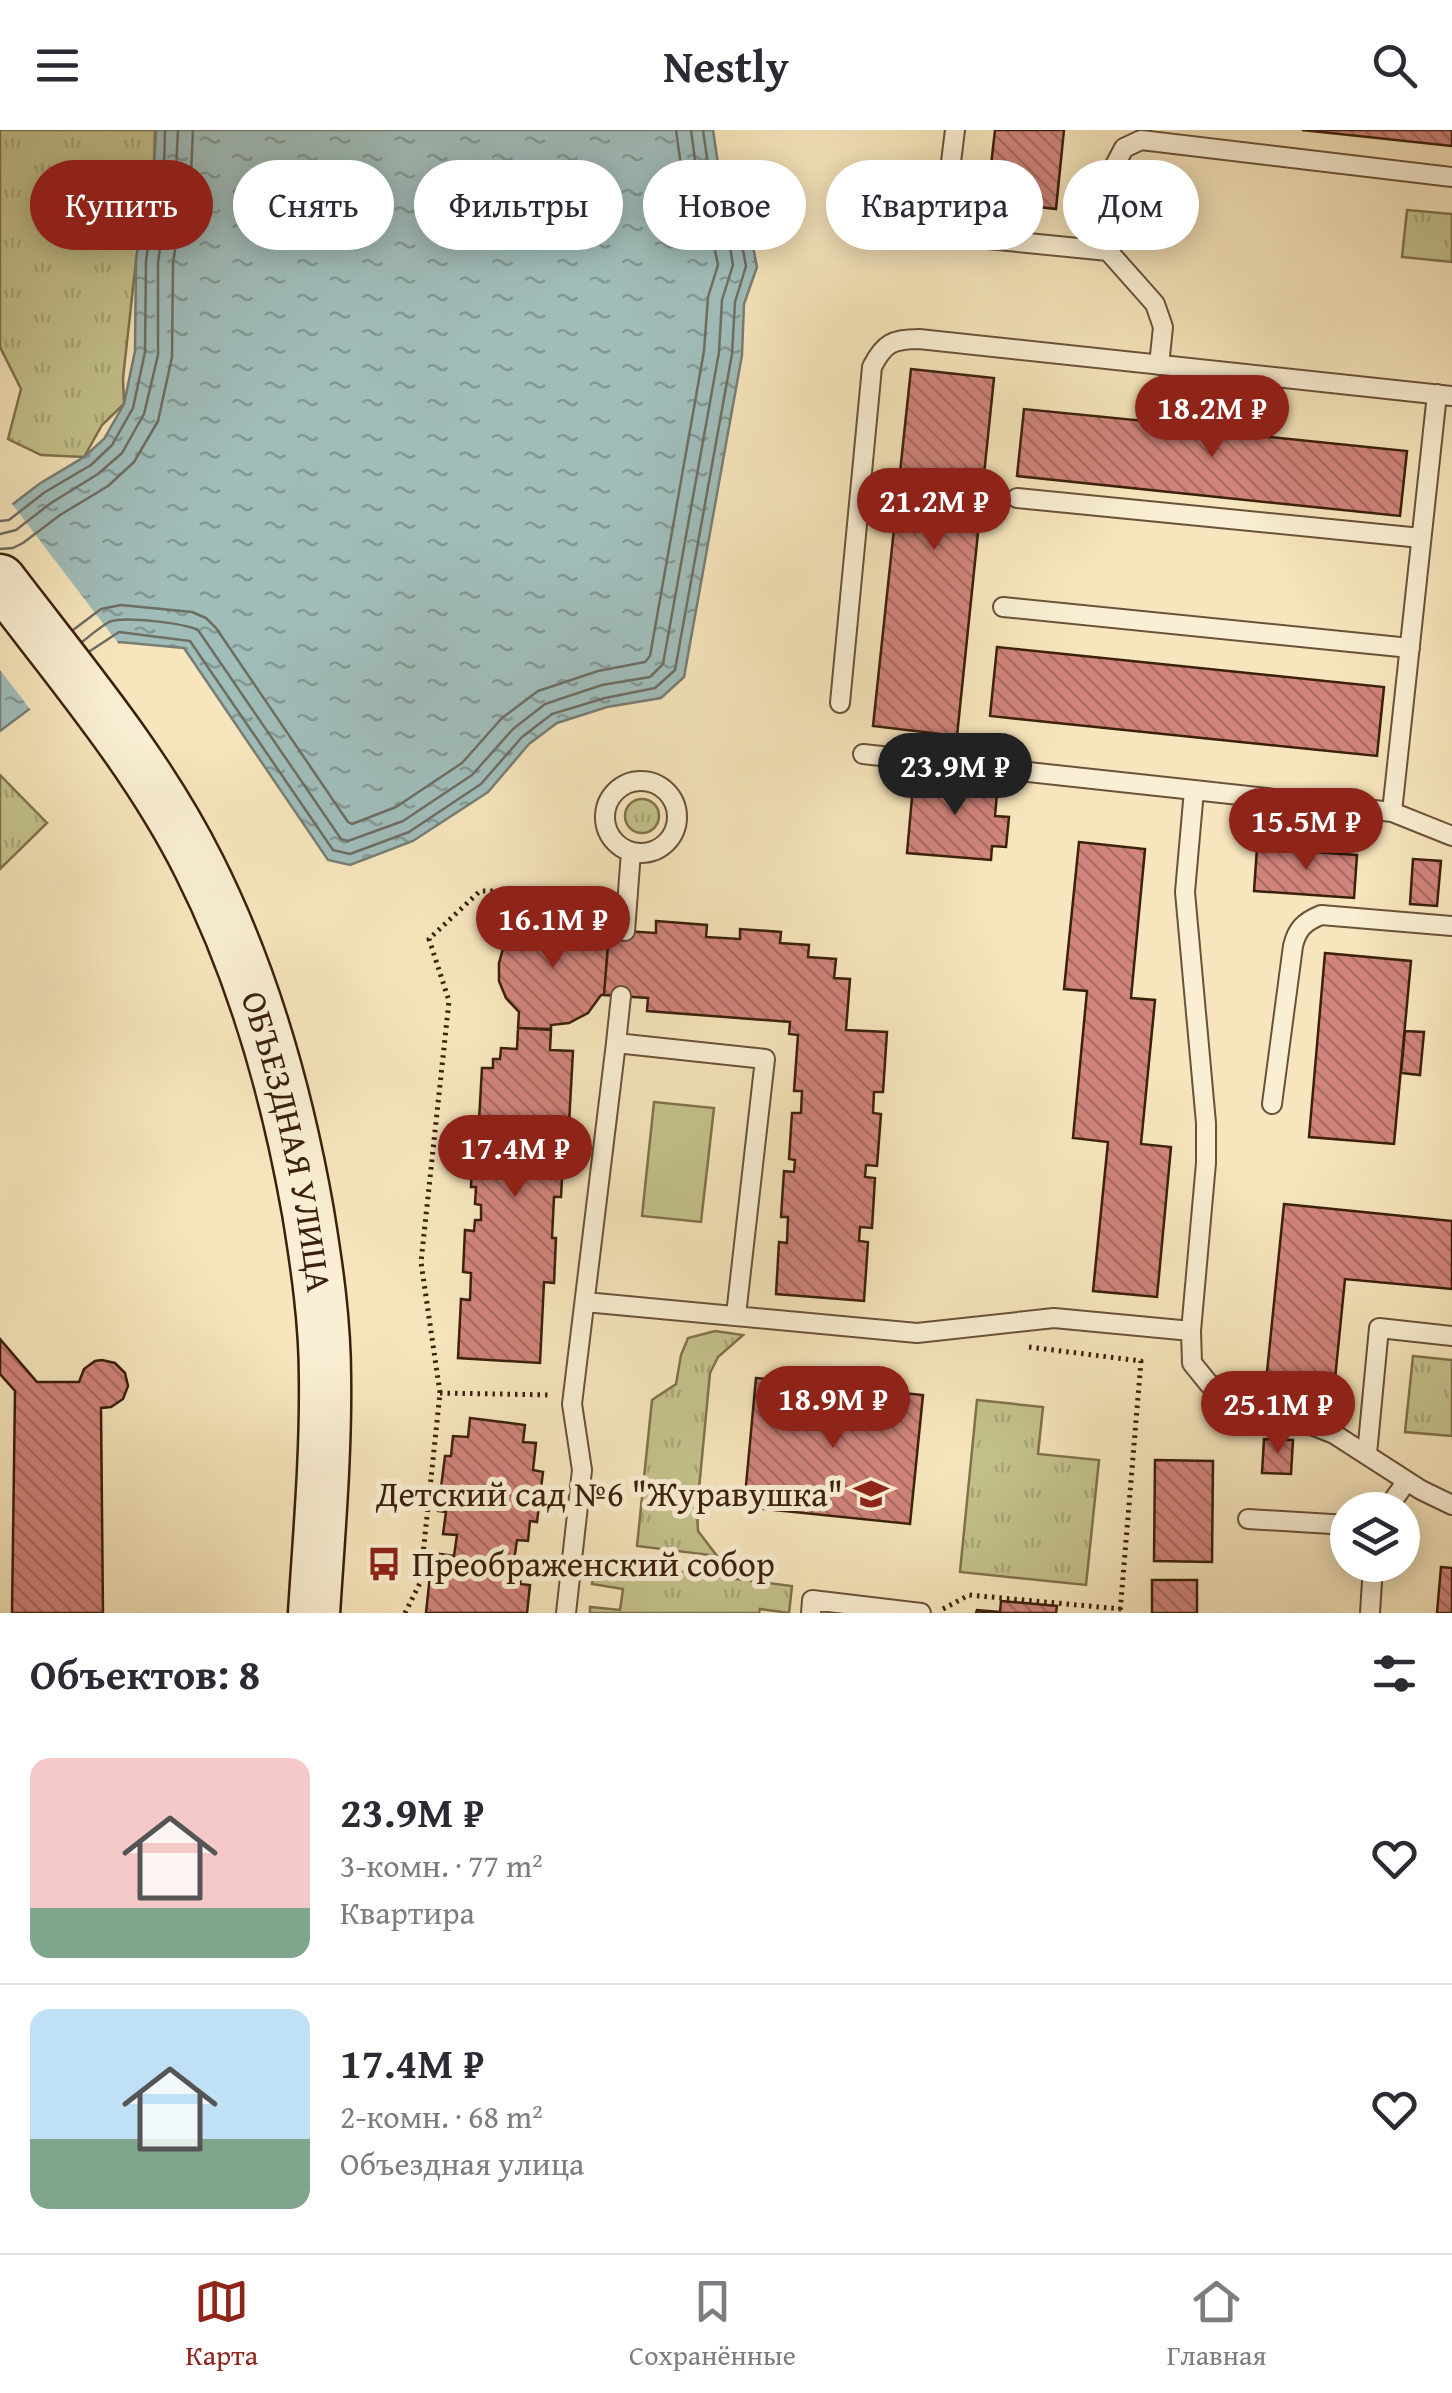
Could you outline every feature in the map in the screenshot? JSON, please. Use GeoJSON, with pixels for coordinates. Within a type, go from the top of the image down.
{"type":"FeatureCollection","features":[{"type":"Feature","properties":{"kind":"main road","name":"ОБЪЕЗДНАЯ УЛИЦА"},"geometry":{"type":"LineString","coordinates":[[0,580],[144,772],[199,865],[270,1040],[291,1127],[318,1274],[325,1376],[314,1613]]}},
{"type":"Feature","properties":{"kind":"lane"},"geometry":{"type":"LineString","coordinates":[[955,130],[948,186],[949,205],[959,224],[977,238],[1108,251],[1155,304],[1164,328],[1159,365]]}},
{"type":"Feature","properties":{"kind":"lane"},"geometry":{"type":"LineString","coordinates":[[1108,251],[1114,166],[1124,148],[1141,140],[1452,177]]}},
{"type":"Feature","properties":{"kind":"lane"},"geometry":{"type":"LineString","coordinates":[[840,703],[872,367],[880,350],[899,339],[1444,395],[1421,538],[1392,812]]}},
{"type":"Feature","properties":{"kind":"lane"},"geometry":{"type":"LineString","coordinates":[[1017,498],[1421,538]]}},
{"type":"Feature","properties":{"kind":"lane"},"geometry":{"type":"LineString","coordinates":[[1003,607],[1410,648]]}},
{"type":"Feature","properties":{"kind":"lane"},"geometry":{"type":"LineString","coordinates":[[863,754],[1392,812],[1452,836]]}},
{"type":"Feature","properties":{"kind":"lane"},"geometry":{"type":"LineString","coordinates":[[642,780],[668,791],[678,817],[675,832],[667,842],[656,850],[631,852],[616,842],[605,817],[616,791],[642,780]]}},
{"type":"Feature","properties":{"kind":"lane"},"geometry":{"type":"LineString","coordinates":[[1194,790],[1185,892],[1206,1124],[1206,1163],[1191,1331],[1192,1362],[1210,1384],[1334,1434],[1452,1505]]}},
{"type":"Feature","properties":{"kind":"lane"},"geometry":{"type":"LineString","coordinates":[[626,931],[631,852]]}},
{"type":"Feature","properties":{"kind":"lane"},"geometry":{"type":"LineString","coordinates":[[1272,1104],[1293,946],[1297,932],[1307,921],[1321,915],[1452,926]]}},
{"type":"Feature","properties":{"kind":"lane"},"geometry":{"type":"LineString","coordinates":[[566,1613],[582,1470],[572,1404],[621,996]]}},
{"type":"Feature","properties":{"kind":"lane"},"geometry":{"type":"LineString","coordinates":[[616,1043],[765,1059],[736,1315]]}},
{"type":"Feature","properties":{"kind":"lane"},"geometry":{"type":"LineString","coordinates":[[586,1302],[916,1333],[1054,1318],[1191,1331]]}},
{"type":"Feature","properties":{"kind":"lane"},"geometry":{"type":"LineString","coordinates":[[1367,1454],[1379,1328],[1452,1336]]}},
{"type":"Feature","properties":{"kind":"lane"},"geometry":{"type":"LineString","coordinates":[[1399,1492],[1407,1481]]}},
{"type":"Feature","properties":{"kind":"lane"},"geometry":{"type":"LineString","coordinates":[[1248,1518],[1330,1525]]}},
{"type":"Feature","properties":{"kind":"lane"},"geometry":{"type":"LineString","coordinates":[[1370,1613],[1372,1582]]}},
{"type":"Feature","properties":{"kind":"lane"},"geometry":{"type":"LineString","coordinates":[[810,1613],[812,1600],[921,1613]]}},
{"type":"Feature","properties":{"kind":"path"},"geometry":{"type":"LineString","coordinates":[[405,1613],[420,1582],[440,1393],[420,1262],[450,1002],[428,939],[480,891],[628,890]]}},
{"type":"Feature","properties":{"kind":"path"},"geometry":{"type":"LineString","coordinates":[[935,1613],[969,1595],[1120,1611],[1141,1360],[1029,1347]]}},
{"type":"Feature","properties":{"kind":"path"},"geometry":{"type":"LineString","coordinates":[[440,1393],[573,1395]]}},
{"type":"Feature","properties":{"kind":"green space"},"geometry":{"type":"Polygon","coordinates":[[[0,130],[155,130],[154,160],[30,160],[30,250],[137,250],[123,378],[124,404],[102,425],[84,457],[41,455],[8,439],[21,389],[0,347],[0,130]]]}},
{"type":"Feature","properties":{"kind":"green space"},"geometry":{"type":"Polygon","coordinates":[[[1407,210],[1452,214],[1452,262],[1402,257],[1407,210]]]}},
{"type":"Feature","properties":{"kind":"green space"},"geometry":{"type":"Polygon","coordinates":[[[0,775],[47,823],[0,869],[0,775]]]}},
{"type":"Feature","properties":{"kind":"green space"},"geometry":{"type":"Polygon","coordinates":[[[642,799],[654,804],[659,816],[654,828],[642,833],[630,828],[625,816],[630,804],[642,799]]]}},
{"type":"Feature","properties":{"kind":"green space"},"geometry":{"type":"Polygon","coordinates":[[[654,1102],[714,1108],[701,1222],[642,1216],[654,1102]]]}},
{"type":"Feature","properties":{"kind":"green space"},"geometry":{"type":"Polygon","coordinates":[[[715,1331],[743,1335],[718,1357],[710,1373],[697,1510],[698,1531],[717,1556],[637,1546],[652,1400],[676,1384],[688,1338],[715,1331]]]}},
{"type":"Feature","properties":{"kind":"green space"},"geometry":{"type":"Polygon","coordinates":[[[1413,1356],[1452,1360],[1452,1436],[1405,1432],[1413,1356]]]}},
{"type":"Feature","properties":{"kind":"green space"},"geometry":{"type":"Polygon","coordinates":[[[977,1400],[1043,1407],[1038,1454],[1099,1460],[1086,1585],[960,1572],[977,1400]]]}},
{"type":"Feature","properties":{"kind":"green space"},"geometry":{"type":"Polygon","coordinates":[[[595,1561],[792,1586],[789,1613],[760,1609],[759,1613],[590,1613],[590,1607],[620,1610],[623,1589],[592,1584],[595,1561]]]}},
{"type":"Feature","properties":{"kind":"water"},"geometry":{"type":"Polygon","coordinates":[[[156,130],[713,130],[717,160],[643,160],[643,250],[754,250],[757,267],[744,304],[742,355],[684,677],[661,698],[607,707],[557,723],[529,744],[488,792],[413,841],[350,865],[328,860],[184,648],[119,642],[0,731],[0,514],[84,457],[104,439],[124,404],[135,351],[137,250],[213,250],[213,160],[154,160],[156,130]]]}},
{"type":"Feature","properties":{"kind":"pier"},"geometry":{"type":"Polygon","coordinates":[[[9,500],[121,647],[33,713],[0,670],[0,508],[9,500]]]}},
{"type":"Feature","properties":{"kind":"building"},"geometry":{"type":"Polygon","coordinates":[[[995,130],[1064,130],[1056,209],[1043,207],[1043,160],[992,160],[995,130]]]}},
{"type":"Feature","properties":{"kind":"building"},"geometry":{"type":"Polygon","coordinates":[[[1302,130],[1452,130],[1452,146],[1302,130]]]}},
{"type":"Feature","properties":{"kind":"building"},"geometry":{"type":"Polygon","coordinates":[[[911,369],[994,378],[957,736],[873,726],[911,369]]]}},
{"type":"Feature","properties":{"kind":"building"},"geometry":{"type":"Polygon","coordinates":[[[1219,394],[1262,399],[1259,436],[1407,451],[1400,516],[1017,476],[1024,409],[1215,428],[1219,394]]]}},
{"type":"Feature","properties":{"kind":"building"},"geometry":{"type":"Polygon","coordinates":[[[997,647],[1384,687],[1377,756],[990,716],[997,647]]]}},
{"type":"Feature","properties":{"kind":"building"},"geometry":{"type":"Polygon","coordinates":[[[914,775],[998,782],[995,816],[1009,817],[1006,847],[992,846],[991,860],[907,853],[914,775]]]}},
{"type":"Feature","properties":{"kind":"building"},"geometry":{"type":"Polygon","coordinates":[[[1079,842],[1145,849],[1131,998],[1155,1000],[1141,1144],[1171,1147],[1157,1297],[1093,1291],[1108,1142],[1073,1138],[1087,991],[1064,989],[1079,842]]]}},
{"type":"Feature","properties":{"kind":"building"},"geometry":{"type":"Polygon","coordinates":[[[1257,848],[1357,855],[1354,898],[1254,891],[1257,848]]]}},
{"type":"Feature","properties":{"kind":"building"},"geometry":{"type":"Polygon","coordinates":[[[1413,859],[1441,861],[1437,906],[1410,904],[1413,859]]]}},
{"type":"Feature","properties":{"kind":"building"},"geometry":{"type":"Polygon","coordinates":[[[559,915],[577,920],[593,931],[603,946],[608,946],[604,995],[588,1013],[569,1023],[551,1025],[551,1029],[518,1028],[519,1012],[506,998],[499,981],[504,945],[518,928],[534,919],[559,915]]]}},
{"type":"Feature","properties":{"kind":"building"},"geometry":{"type":"Polygon","coordinates":[[[656,921],[707,925],[706,937],[740,939],[740,929],[781,932],[780,943],[809,945],[808,957],[836,959],[834,978],[850,979],[846,1030],[887,1032],[883,1092],[874,1092],[873,1113],[881,1114],[877,1166],[866,1165],[865,1177],[875,1178],[872,1228],[860,1227],[859,1241],[868,1242],[864,1301],[776,1294],[779,1242],[787,1243],[788,1217],[781,1217],[784,1171],[794,1172],[795,1160],[789,1159],[792,1113],[801,1113],[802,1091],[794,1091],[798,1035],[789,1034],[790,1022],[647,1011],[648,998],[604,995],[609,930],[656,933],[656,921]]]}},
{"type":"Feature","properties":{"kind":"building"},"geometry":{"type":"Polygon","coordinates":[[[1325,953],[1411,961],[1394,1144],[1309,1137],[1325,953]]]}},
{"type":"Feature","properties":{"kind":"building"},"geometry":{"type":"Polygon","coordinates":[[[518,1028],[551,1030],[550,1050],[573,1051],[569,1124],[560,1124],[561,1197],[554,1197],[554,1283],[544,1282],[540,1363],[458,1358],[461,1299],[470,1300],[471,1273],[463,1272],[465,1230],[474,1231],[475,1220],[481,1220],[481,1205],[475,1204],[476,1187],[471,1187],[473,1142],[489,1143],[490,1121],[479,1121],[482,1068],[493,1068],[493,1059],[500,1059],[501,1048],[517,1049],[518,1028]]]}},
{"type":"Feature","properties":{"kind":"building"},"geometry":{"type":"Polygon","coordinates":[[[1405,1031],[1424,1032],[1420,1075],[1401,1073],[1405,1031]]]}},
{"type":"Feature","properties":{"kind":"building"},"geometry":{"type":"Polygon","coordinates":[[[1284,1204],[1452,1221],[1452,1289],[1345,1279],[1335,1379],[1267,1372],[1284,1204]]]}},
{"type":"Feature","properties":{"kind":"building"},"geometry":{"type":"Polygon","coordinates":[[[0,1339],[37,1382],[79,1382],[84,1369],[102,1360],[115,1363],[125,1373],[128,1386],[123,1399],[101,1408],[103,1613],[12,1613],[15,1391],[0,1374],[0,1339]]]}},
{"type":"Feature","properties":{"kind":"building"},"geometry":{"type":"Polygon","coordinates":[[[756,1378],[923,1395],[910,1524],[744,1507],[756,1378]]]}},
{"type":"Feature","properties":{"kind":"building"},"geometry":{"type":"Polygon","coordinates":[[[470,1418],[525,1425],[523,1442],[536,1443],[533,1470],[543,1472],[537,1522],[530,1521],[528,1541],[517,1540],[514,1561],[523,1562],[520,1584],[530,1585],[527,1613],[426,1613],[431,1566],[439,1567],[440,1554],[454,1556],[457,1535],[443,1534],[446,1512],[438,1511],[445,1456],[451,1456],[453,1436],[468,1437],[470,1418]]]}},
{"type":"Feature","properties":{"kind":"building"},"geometry":{"type":"Polygon","coordinates":[[[1264,1439],[1293,1440],[1291,1474],[1262,1473],[1264,1439]]]}},
{"type":"Feature","properties":{"kind":"building"},"geometry":{"type":"Polygon","coordinates":[[[1155,1460],[1213,1461],[1212,1562],[1154,1561],[1155,1460]]]}},
{"type":"Feature","properties":{"kind":"building"},"geometry":{"type":"Polygon","coordinates":[[[1441,1567],[1452,1568],[1452,1613],[1437,1613],[1441,1567]]]}},
{"type":"Feature","properties":{"kind":"building"},"geometry":{"type":"Polygon","coordinates":[[[1152,1580],[1197,1580],[1197,1613],[1152,1613],[1152,1580]]]}},
{"type":"Feature","properties":{"kind":"building"},"geometry":{"type":"Polygon","coordinates":[[[1001,1601],[1057,1606],[1056,1613],[976,1613],[1000,1612],[1001,1601]]]}},
{"type":"Feature","properties":{"kind":"place","name":"Детский сад №6 \"Журавушка\""},"geometry":{"type":"Point","coordinates":[871,1494]}},
{"type":"Feature","properties":{"kind":"place","name":"Преображенский собор"},"geometry":{"type":"Point","coordinates":[384,1564]}}]}
